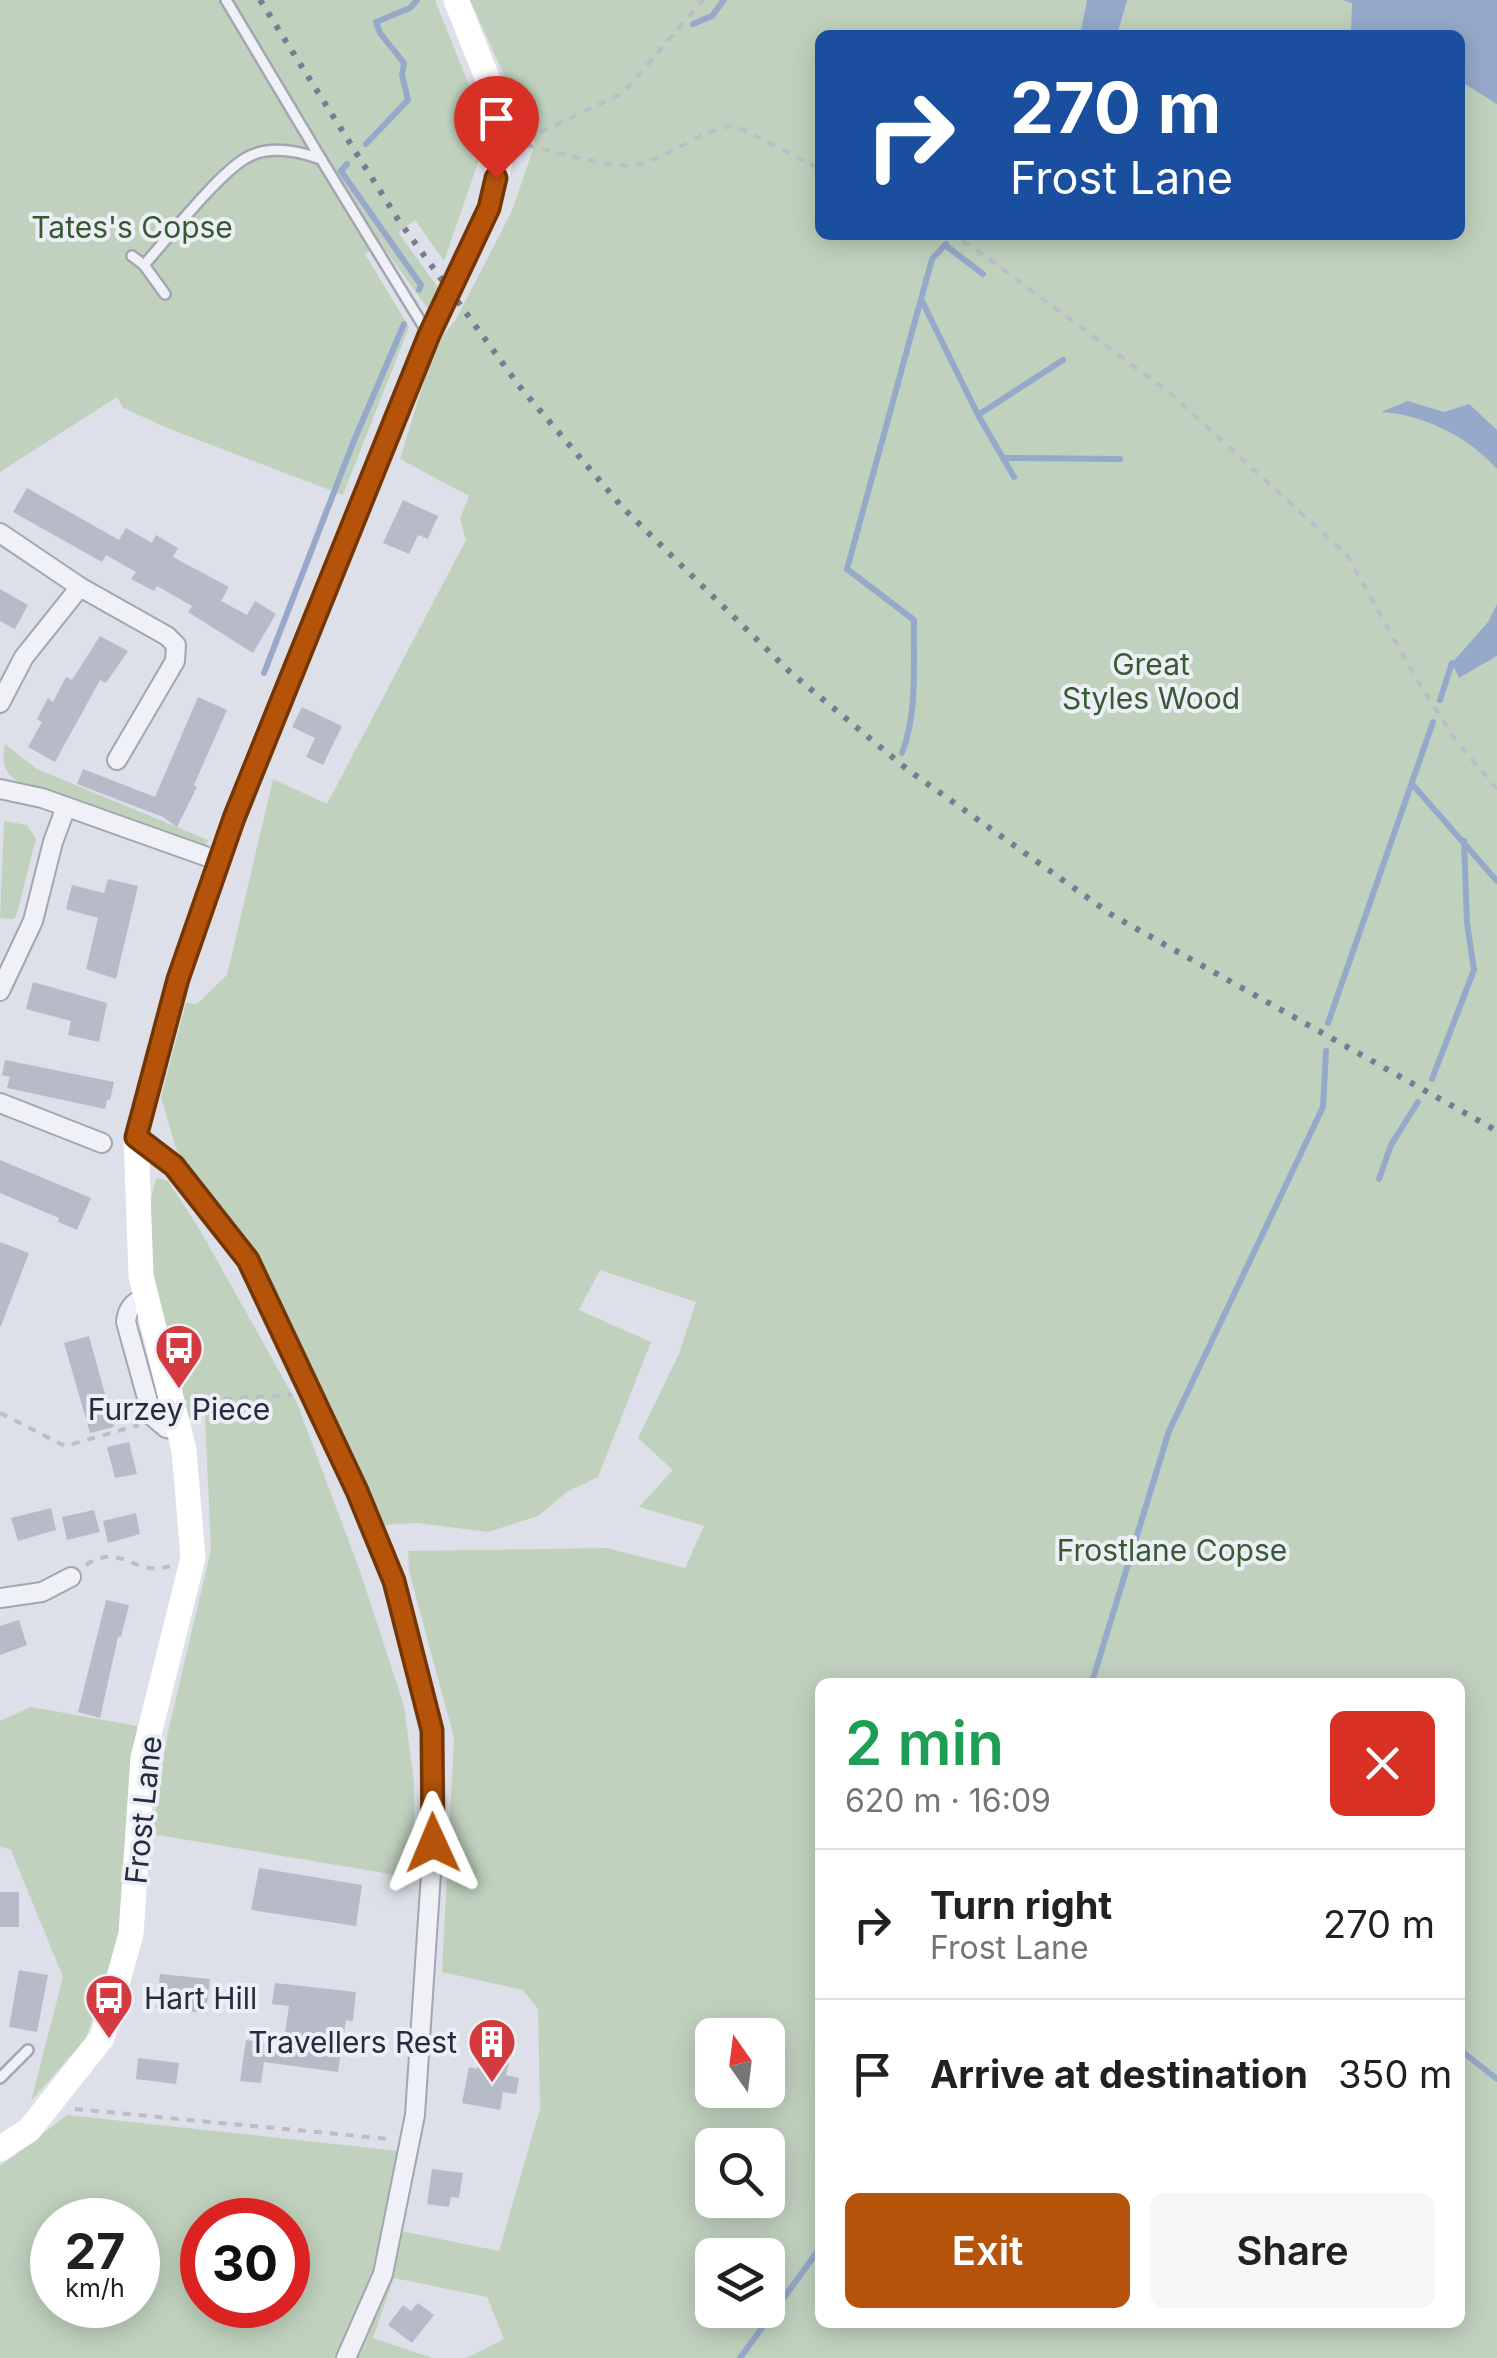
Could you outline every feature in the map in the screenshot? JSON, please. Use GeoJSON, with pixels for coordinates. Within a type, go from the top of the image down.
{"type":"FeatureCollection","features":[{"type":"Feature","properties":{"kind":"street"},"geometry":{"type":"LineString","coordinates":[[456,0],[494,95],[503,148]]}},
{"type":"Feature","properties":{"kind":"street","name":"Frost Lane"},"geometry":{"type":"LineString","coordinates":[[0,2148],[28,2130],[102,2038],[132,1934],[143,1758],[193,1558],[184,1450],[169,1417],[141,1276],[136,1137],[178,979],[219,861],[429,335],[489,208],[503,148]]}},
{"type":"Feature","properties":{"kind":"street"},"geometry":{"type":"LineString","coordinates":[[0,533],[80,587],[167,636],[177,650],[172,666],[117,760]]}},
{"type":"Feature","properties":{"kind":"street"},"geometry":{"type":"LineString","coordinates":[[1,695],[24,656],[80,587]]}},
{"type":"Feature","properties":{"kind":"street"},"geometry":{"type":"LineString","coordinates":[[0,789],[66,806],[219,861]]}},
{"type":"Feature","properties":{"kind":"street"},"geometry":{"type":"LineString","coordinates":[[0,991],[33,921],[66,806]]}},
{"type":"Feature","properties":{"kind":"street"},"geometry":{"type":"LineString","coordinates":[[0,1103],[102,1143]]}},
{"type":"Feature","properties":{"kind":"street"},"geometry":{"type":"LineString","coordinates":[[136,1137],[174,1166],[248,1260],[357,1491],[394,1581],[432,1730],[433,1843],[415,2116],[383,2274],[346,2358]]}},
{"type":"Feature","properties":{"kind":"street"},"geometry":{"type":"LineString","coordinates":[[0,1598],[42,1592],[71,1578]]}},
{"type":"Feature","properties":{"kind":"lane"},"geometry":{"type":"LineString","coordinates":[[226,0],[429,335]]}},
{"type":"Feature","properties":{"kind":"lane"},"geometry":{"type":"LineString","coordinates":[[144,264],[228,172],[247,157],[272,150],[301,152],[321,159]]}},
{"type":"Feature","properties":{"kind":"lane"},"geometry":{"type":"LineString","coordinates":[[132,256],[144,264],[166,294]]}},
{"type":"Feature","properties":{"kind":"lane"},"geometry":{"type":"LineString","coordinates":[[0,2078],[28,2050]]}},
{"type":"Feature","properties":{"kind":"path"},"geometry":{"type":"LineString","coordinates":[[503,148],[622,93],[703,0]]}},
{"type":"Feature","properties":{"kind":"path"},"geometry":{"type":"LineString","coordinates":[[503,148],[522,144],[630,167],[722,127],[736,126],[815,166]]}},
{"type":"Feature","properties":{"kind":"path"},"geometry":{"type":"LineString","coordinates":[[959,240],[1170,392],[1347,555],[1427,696],[1457,742],[1497,789]]}},
{"type":"Feature","properties":{"kind":"path"},"geometry":{"type":"LineString","coordinates":[[0,1413],[65,1446],[169,1417],[311,1394]]}},
{"type":"Feature","properties":{"kind":"path"},"geometry":{"type":"LineString","coordinates":[[71,1578],[98,1556],[110,1554],[128,1563],[161,1569],[193,1558]]}},
{"type":"Feature","properties":{"kind":"path"},"geometry":{"type":"LineString","coordinates":[[46,2106],[409,2141]]}},
{"type":"Feature","properties":{"kind":"green space","name":"Tates's Copse"},"geometry":{"type":"Polygon","coordinates":[[[0,0],[435,0],[475,100],[491,125],[444,261],[415,220],[398,232],[439,289],[428,309],[381,244],[365,254],[409,327],[343,495],[172,430],[123,408],[117,397],[0,472],[0,0]]]}},
{"type":"Feature","properties":{"kind":"green space"},"geometry":{"type":"Polygon","coordinates":[[[470,0],[1497,0],[1497,2358],[467,2358],[504,2339],[487,2297],[394,2278],[373,2338],[432,2358],[0,2358],[0,2166],[67,2115],[408,2152],[396,2230],[499,2251],[540,2109],[538,2009],[523,1990],[442,1972],[454,1738],[409,1571],[408,1551],[607,1548],[685,1568],[704,1526],[639,1507],[673,1470],[638,1438],[679,1354],[696,1302],[600,1270],[579,1310],[651,1342],[598,1477],[567,1492],[538,1516],[488,1532],[417,1523],[384,1525],[346,1453],[262,1264],[183,1172],[161,1097],[186,1003],[197,1004],[227,975],[273,779],[327,804],[466,540],[460,519],[469,496],[400,459],[435,346],[455,321],[511,213],[535,144],[470,0]]]}},
{"type":"Feature","properties":{"kind":"green space"},"geometry":{"type":"Polygon","coordinates":[[[5,744],[37,769],[208,840],[204,849],[22,785],[6,768],[5,744]]]}},
{"type":"Feature","properties":{"kind":"green space"},"geometry":{"type":"Polygon","coordinates":[[[4,821],[27,825],[36,839],[14,919],[0,918],[4,821]]]}},
{"type":"Feature","properties":{"kind":"green space"},"geometry":{"type":"Polygon","coordinates":[[[157,1178],[168,1181],[200,1230],[297,1403],[360,1571],[404,1706],[414,1782],[414,1878],[151,1834],[168,1732],[211,1550],[205,1416],[187,1418],[151,1263],[150,1202],[157,1178]]]}},
{"type":"Feature","properties":{"kind":"green space"},"geometry":{"type":"Polygon","coordinates":[[[31,1707],[137,1726],[120,1933],[86,2038],[31,2101],[63,1977],[11,1850],[0,1846],[0,1721],[31,1707]]]}},
{"type":"Feature","properties":{"kind":"water"},"geometry":{"type":"Polygon","coordinates":[[[1087,0],[1127,0],[1118,30],[1081,30],[1087,0]]]}},
{"type":"Feature","properties":{"kind":"water"},"geometry":{"type":"Polygon","coordinates":[[[1342,0],[1497,0],[1497,104],[1465,84],[1465,30],[1351,30],[1352,3],[1342,0]]]}},
{"type":"Feature","properties":{"kind":"water"},"geometry":{"type":"Polygon","coordinates":[[[1408,401],[1444,412],[1469,404],[1497,430],[1497,469],[1473,447],[1445,430],[1413,417],[1381,412],[1408,401]]]}},
{"type":"Feature","properties":{"kind":"water"},"geometry":{"type":"Polygon","coordinates":[[[1497,604],[1497,656],[1459,678],[1452,663],[1488,622],[1497,604]]]}},
{"type":"Feature","properties":{"kind":"building"},"geometry":{"type":"Polygon","coordinates":[[[27,488],[119,540],[126,528],[152,543],[156,535],[178,548],[173,557],[229,587],[221,601],[247,615],[255,601],[276,614],[253,653],[188,612],[192,606],[157,586],[154,591],[131,579],[136,572],[106,555],[102,562],[13,512],[27,488]]]}},
{"type":"Feature","properties":{"kind":"building"},"geometry":{"type":"Polygon","coordinates":[[[403,500],[438,516],[428,539],[418,535],[409,554],[383,543],[403,500]]]}},
{"type":"Feature","properties":{"kind":"building"},"geometry":{"type":"Polygon","coordinates":[[[0,589],[28,605],[15,629],[0,621],[0,589]]]}},
{"type":"Feature","properties":{"kind":"building"},"geometry":{"type":"Polygon","coordinates":[[[100,636],[128,651],[106,683],[100,680],[55,762],[28,747],[42,722],[37,719],[48,698],[53,702],[66,677],[72,680],[100,636]]]}},
{"type":"Feature","properties":{"kind":"building"},"geometry":{"type":"Polygon","coordinates":[[[198,697],[227,710],[177,827],[163,817],[77,784],[83,769],[155,797],[198,697]]]}},
{"type":"Feature","properties":{"kind":"building"},"geometry":{"type":"Polygon","coordinates":[[[302,707],[342,726],[323,765],[306,757],[315,738],[292,727],[302,707]]]}},
{"type":"Feature","properties":{"kind":"building"},"geometry":{"type":"Polygon","coordinates":[[[108,879],[138,886],[116,979],[86,969],[98,918],[66,909],[72,885],[104,893],[108,879]]]}},
{"type":"Feature","properties":{"kind":"building"},"geometry":{"type":"Polygon","coordinates":[[[33,982],[107,1003],[99,1042],[68,1035],[71,1021],[26,1009],[33,982]]]}},
{"type":"Feature","properties":{"kind":"building"},"geometry":{"type":"Polygon","coordinates":[[[5,1060],[114,1082],[110,1100],[105,1109],[7,1088],[10,1077],[2,1075],[5,1060]]]}},
{"type":"Feature","properties":{"kind":"building"},"geometry":{"type":"Polygon","coordinates":[[[0,1160],[91,1198],[77,1230],[58,1222],[59,1218],[0,1193],[0,1160]]]}},
{"type":"Feature","properties":{"kind":"building"},"geometry":{"type":"Polygon","coordinates":[[[0,1242],[29,1253],[1,1326],[0,1326],[0,1242]]]}},
{"type":"Feature","properties":{"kind":"building"},"geometry":{"type":"Polygon","coordinates":[[[89,1336],[114,1427],[90,1433],[64,1343],[89,1336]]]}},
{"type":"Feature","properties":{"kind":"building"},"geometry":{"type":"Polygon","coordinates":[[[129,1442],[137,1474],[115,1478],[107,1447],[129,1442]]]}},
{"type":"Feature","properties":{"kind":"building"},"geometry":{"type":"Polygon","coordinates":[[[51,1508],[56,1530],[18,1541],[11,1518],[51,1508]]]}},
{"type":"Feature","properties":{"kind":"building"},"geometry":{"type":"Polygon","coordinates":[[[94,1510],[100,1532],[67,1540],[62,1517],[94,1510]]]}},
{"type":"Feature","properties":{"kind":"building"},"geometry":{"type":"Polygon","coordinates":[[[136,1513],[140,1534],[108,1543],[103,1521],[136,1513]]]}},
{"type":"Feature","properties":{"kind":"building"},"geometry":{"type":"Polygon","coordinates":[[[106,1600],[129,1605],[100,1718],[78,1712],[106,1600]]]}},
{"type":"Feature","properties":{"kind":"building"},"geometry":{"type":"Polygon","coordinates":[[[19,1620],[27,1645],[0,1655],[0,1626],[19,1620]]]}},
{"type":"Feature","properties":{"kind":"building"},"geometry":{"type":"Polygon","coordinates":[[[259,1868],[362,1885],[356,1926],[251,1910],[259,1868]]]}},
{"type":"Feature","properties":{"kind":"building"},"geometry":{"type":"Polygon","coordinates":[[[0,1892],[19,1892],[19,1927],[0,1927],[0,1892]]]}},
{"type":"Feature","properties":{"kind":"building"},"geometry":{"type":"Polygon","coordinates":[[[19,1970],[48,1975],[37,2032],[9,2027],[19,1970]]]}},
{"type":"Feature","properties":{"kind":"building"},"geometry":{"type":"Polygon","coordinates":[[[160,1974],[210,1979],[206,2013],[156,2008],[160,1974]]]}},
{"type":"Feature","properties":{"kind":"building"},"geometry":{"type":"Polygon","coordinates":[[[275,1983],[356,1992],[353,2021],[346,2020],[338,2072],[264,2062],[261,2083],[240,2081],[246,2040],[283,2046],[289,2006],[272,2004],[275,1983]]]}},
{"type":"Feature","properties":{"kind":"building","name":"Travellers Rest"},"geometry":{"type":"Polygon","coordinates":[[[480,2057],[509,2062],[506,2075],[519,2078],[516,2094],[503,2092],[500,2110],[462,2103],[469,2067],[477,2069],[480,2057]]]}},
{"type":"Feature","properties":{"kind":"building"},"geometry":{"type":"Polygon","coordinates":[[[138,2058],[179,2063],[176,2084],[136,2079],[138,2058]]]}},
{"type":"Feature","properties":{"kind":"building"},"geometry":{"type":"Polygon","coordinates":[[[432,2169],[463,2173],[459,2198],[451,2197],[449,2207],[427,2204],[432,2169]]]}},
{"type":"Feature","properties":{"kind":"building"},"geometry":{"type":"Polygon","coordinates":[[[418,2303],[434,2315],[412,2343],[388,2325],[403,2305],[411,2311],[418,2303]]]}},
{"type":"Feature","properties":{"kind":"waterway"},"geometry":{"type":"LineString","coordinates":[[366,144],[408,100],[402,75],[404,63],[376,22],[410,8],[417,0]]}},
{"type":"Feature","properties":{"kind":"waterway"},"geometry":{"type":"LineString","coordinates":[[693,24],[712,16],[724,0]]}},
{"type":"Feature","properties":{"kind":"waterway"},"geometry":{"type":"LineString","coordinates":[[347,164],[341,171],[421,285],[419,290]]}},
{"type":"Feature","properties":{"kind":"waterway"},"geometry":{"type":"LineString","coordinates":[[902,753],[913,705],[914,620],[847,569],[932,259],[946,244]]}},
{"type":"Feature","properties":{"kind":"waterway"},"geometry":{"type":"LineString","coordinates":[[945,245],[983,274]]}},
{"type":"Feature","properties":{"kind":"waterway"},"geometry":{"type":"LineString","coordinates":[[922,301],[978,415],[1014,477]]}},
{"type":"Feature","properties":{"kind":"waterway"},"geometry":{"type":"LineString","coordinates":[[264,673],[353,443],[404,324]]}},
{"type":"Feature","properties":{"kind":"waterway"},"geometry":{"type":"LineString","coordinates":[[978,415],[1063,360]]}},
{"type":"Feature","properties":{"kind":"waterway"},"geometry":{"type":"LineString","coordinates":[[1006,458],[1120,459]]}},
{"type":"Feature","properties":{"kind":"waterway"},"geometry":{"type":"LineString","coordinates":[[1440,700],[1452,663]]}},
{"type":"Feature","properties":{"kind":"waterway"},"geometry":{"type":"LineString","coordinates":[[1328,1023],[1433,722]]}},
{"type":"Feature","properties":{"kind":"waterway"},"geometry":{"type":"LineString","coordinates":[[1413,785],[1497,881]]}},
{"type":"Feature","properties":{"kind":"waterway"},"geometry":{"type":"LineString","coordinates":[[1432,1079],[1474,970],[1467,923],[1464,841]]}},
{"type":"Feature","properties":{"kind":"waterway"},"geometry":{"type":"LineString","coordinates":[[1093,1678],[1169,1431],[1323,1107],[1326,1051]]}},
{"type":"Feature","properties":{"kind":"waterway"},"geometry":{"type":"LineString","coordinates":[[1379,1179],[1391,1145],[1418,1102]]}},
{"type":"Feature","properties":{"kind":"waterway"},"geometry":{"type":"LineString","coordinates":[[1465,2054],[1497,2079]]}},
{"type":"Feature","properties":{"kind":"waterway"},"geometry":{"type":"LineString","coordinates":[[740,2358],[815,2255]]}},
{"type":"Feature","properties":{"kind":"railway"},"geometry":{"type":"LineString","coordinates":[[260,0],[399,221],[520,387],[623,508],[790,672],[908,770],[1112,915],[1497,1131]]}},
{"type":"Feature","properties":{"kind":"place","name":"Furzey Piece"},"geometry":{"type":"Point","coordinates":[179,1390]}},
{"type":"Feature","properties":{"kind":"place","name":"Hart Hill"},"geometry":{"type":"Point","coordinates":[109,2040]}},
{"type":"Feature","properties":{"kind":"place","name":"Travellers Rest"},"geometry":{"type":"Point","coordinates":[492,2084]}},
{"type":"Feature","properties":{"kind":"route"},"geometry":{"type":"LineString","coordinates":[[433,1843],[432,1730],[394,1581],[357,1491],[248,1260],[174,1166],[136,1137],[178,979],[234,818],[429,335],[489,208],[496,178]]}},
{"type":"Feature","properties":{"kind":"park label","name":"Great Styles Wood"},"geometry":{"type":"Point","coordinates":[1151,681]}},
{"type":"Feature","properties":{"kind":"park label","name":"Frostlane Copse"},"geometry":{"type":"Point","coordinates":[1172,1550]}}]}
